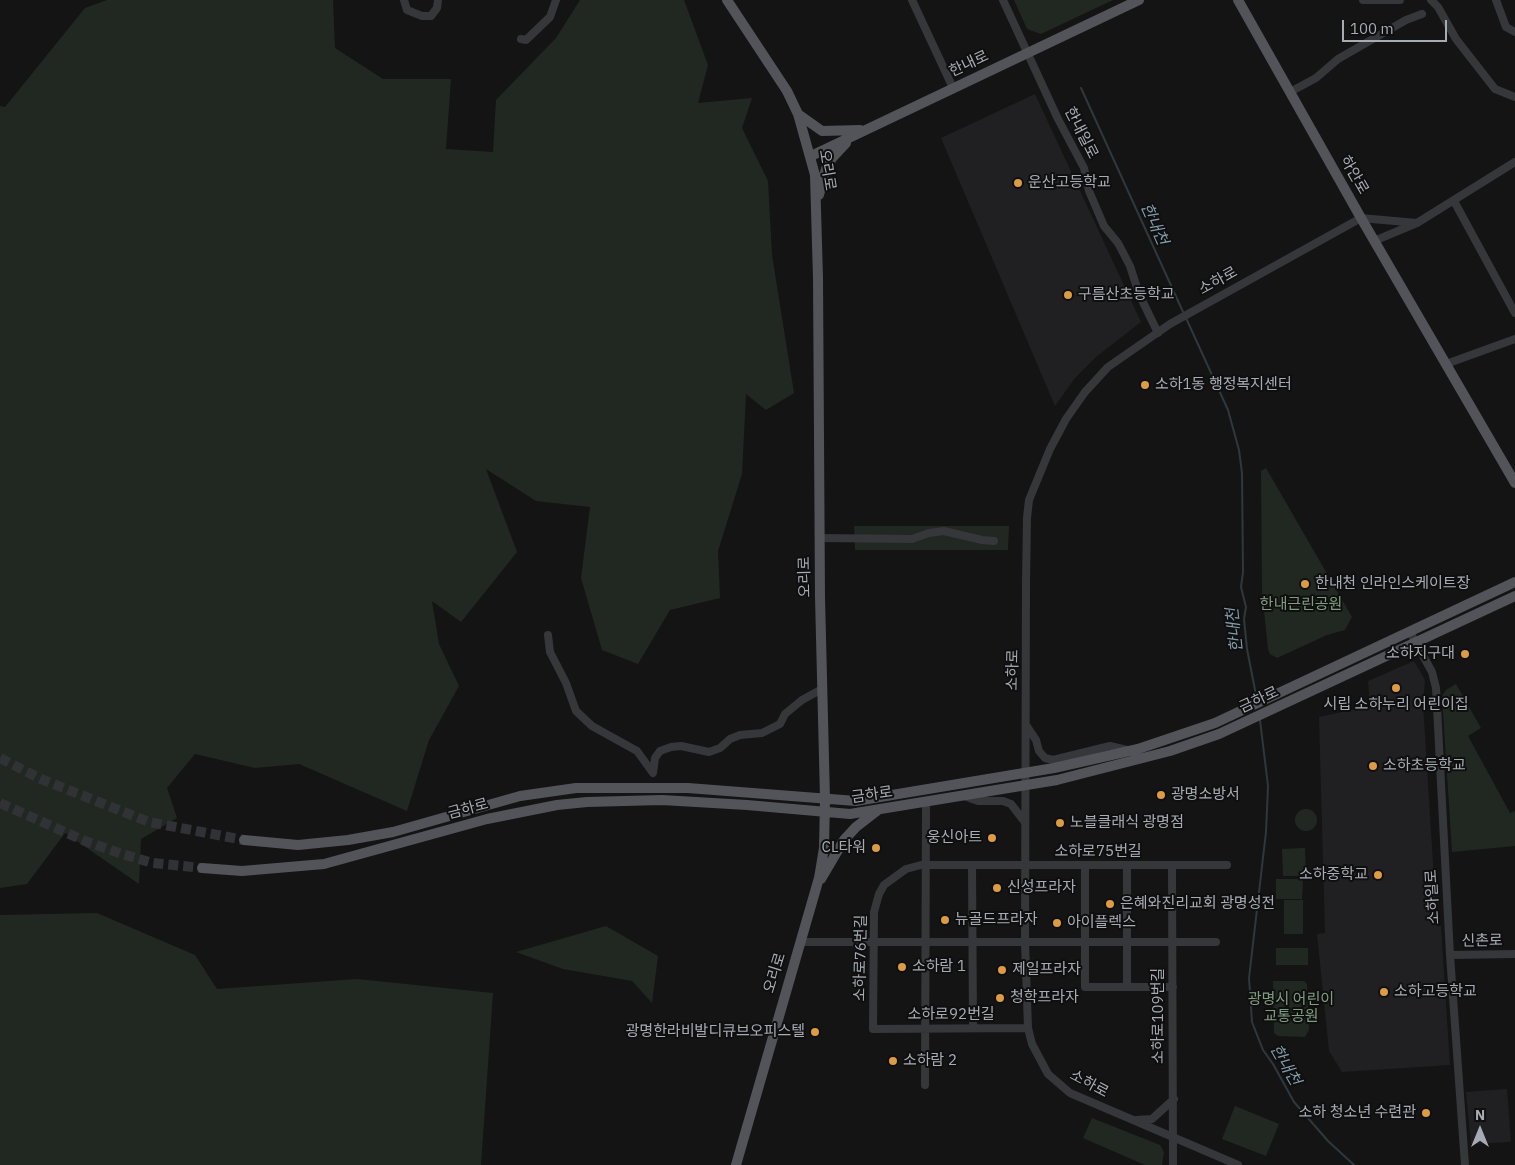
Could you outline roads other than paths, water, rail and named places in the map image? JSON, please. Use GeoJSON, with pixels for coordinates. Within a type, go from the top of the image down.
{"type":"FeatureCollection","features":[{"type":"Feature","properties":{"kind":"main road","name":"오리로"},"geometry":{"type":"LineString","coordinates":[[727,0],[787,91],[798,114],[812,156],[817,201],[819,538],[826,799],[824,848],[817,886],[736,1165]]}},
{"type":"Feature","properties":{"kind":"main road","name":"한내로"},"geometry":{"type":"LineString","coordinates":[[812,156],[1139,0]]}},
{"type":"Feature","properties":{"kind":"main road","name":"하안로"},"geometry":{"type":"LineString","coordinates":[[1238,0],[1374,241],[1515,481]]}},
{"type":"Feature","properties":{"kind":"main road"},"geometry":{"type":"LineString","coordinates":[[798,114],[822,131],[866,130]]}},
{"type":"Feature","properties":{"kind":"main road"},"geometry":{"type":"LineString","coordinates":[[817,201],[826,169],[832,158],[843,145],[866,130]]}},
{"type":"Feature","properties":{"kind":"main road","name":"금하로"},"geometry":{"type":"LineString","coordinates":[[244,840],[298,844],[348,840],[393,832],[487,804],[553,790],[622,786],[856,801],[1025,774],[1129,751],[1171,739],[1243,712],[1515,582]]}},
{"type":"Feature","properties":{"kind":"main road","name":"금하로"},"geometry":{"type":"LineString","coordinates":[[202,868],[242,871],[324,864],[487,819],[547,806],[580,802],[662,800],[850,814],[1057,780],[1170,751],[1244,724],[1515,596]]}},
{"type":"Feature","properties":{"kind":"main road"},"geometry":{"type":"LineString","coordinates":[[817,886],[844,840],[879,810]]}},
{"type":"Feature","properties":{"kind":"street"},"geometry":{"type":"LineString","coordinates":[[404,0],[407,10],[422,16],[431,16],[437,8],[438,0]]}},
{"type":"Feature","properties":{"kind":"street"},"geometry":{"type":"LineString","coordinates":[[522,39],[526,40],[550,17],[556,0]]}},
{"type":"Feature","properties":{"kind":"street"},"geometry":{"type":"LineString","coordinates":[[912,0],[953,88]]}},
{"type":"Feature","properties":{"kind":"street","name":"한내일로"},"geometry":{"type":"LineString","coordinates":[[1003,0],[1058,119],[1084,168],[1089,191],[1104,226],[1118,244],[1130,266],[1139,294],[1158,333]]}},
{"type":"Feature","properties":{"kind":"street"},"geometry":{"type":"LineString","coordinates":[[1363,0],[1400,0]]}},
{"type":"Feature","properties":{"kind":"street"},"geometry":{"type":"LineString","coordinates":[[1431,0],[1438,7],[1456,39],[1495,89],[1515,97]]}},
{"type":"Feature","properties":{"kind":"street"},"geometry":{"type":"LineString","coordinates":[[1496,0],[1506,27],[1515,32]]}},
{"type":"Feature","properties":{"kind":"street"},"geometry":{"type":"LineString","coordinates":[[1290,92],[1316,78],[1338,59],[1406,20],[1422,14]]}},
{"type":"Feature","properties":{"kind":"street"},"geometry":{"type":"LineString","coordinates":[[1374,241],[1417,223],[1515,162]]}},
{"type":"Feature","properties":{"kind":"street"},"geometry":{"type":"LineString","coordinates":[[1454,201],[1515,313]]}},
{"type":"Feature","properties":{"kind":"street"},"geometry":{"type":"LineString","coordinates":[[1361,218],[1417,223]]}},
{"type":"Feature","properties":{"kind":"street","name":"소하로"},"geometry":{"type":"LineString","coordinates":[[1238,1165],[1081,1099],[1062,1087],[1041,1063],[1032,1044],[1028,1028],[1024,942],[1027,518],[1035,483],[1066,419],[1085,392],[1108,367],[1170,324],[1361,218]]}},
{"type":"Feature","properties":{"kind":"street"},"geometry":{"type":"LineString","coordinates":[[1446,364],[1515,339]]}},
{"type":"Feature","properties":{"kind":"street"},"geometry":{"type":"LineString","coordinates":[[819,538],[912,540],[929,533],[944,530],[982,540],[994,540]]}},
{"type":"Feature","properties":{"kind":"street","name":"소하일로"},"geometry":{"type":"LineString","coordinates":[[1410,632],[1432,672],[1436,688],[1450,955],[1465,1165]]}},
{"type":"Feature","properties":{"kind":"street"},"geometry":{"type":"LineString","coordinates":[[548,635],[550,652],[566,683],[576,711],[592,726],[637,751],[652,772],[660,788]]}},
{"type":"Feature","properties":{"kind":"street"},"geometry":{"type":"LineString","coordinates":[[652,772],[655,758],[660,751],[681,746],[709,752],[720,748],[730,739],[762,733],[780,724],[785,714],[802,700],[822,690]]}},
{"type":"Feature","properties":{"kind":"street"},"geometry":{"type":"LineString","coordinates":[[1026,724],[1036,740],[1039,751],[1045,758],[1053,760],[1110,746],[1129,751]]}},
{"type":"Feature","properties":{"kind":"street"},"geometry":{"type":"LineString","coordinates":[[964,796],[978,802],[1003,801],[1011,804],[1025,822]]}},
{"type":"Feature","properties":{"kind":"street"},"geometry":{"type":"LineString","coordinates":[[925,1085],[926,802]]}},
{"type":"Feature","properties":{"kind":"street","name":"소하로76번길"},"geometry":{"type":"LineString","coordinates":[[874,1029],[874,912],[879,894],[884,885],[906,869],[926,865],[1024,866]]}},
{"type":"Feature","properties":{"kind":"street"},"geometry":{"type":"LineString","coordinates":[[972,865],[972,1028]]}},
{"type":"Feature","properties":{"kind":"street","name":"소하로75번길"},"geometry":{"type":"LineString","coordinates":[[1024,866],[1227,865]]}},
{"type":"Feature","properties":{"kind":"street"},"geometry":{"type":"LineString","coordinates":[[1085,866],[1085,987],[1173,987]]}},
{"type":"Feature","properties":{"kind":"street"},"geometry":{"type":"LineString","coordinates":[[1127,866],[1127,987]]}},
{"type":"Feature","properties":{"kind":"street","name":"소하로109번길"},"geometry":{"type":"LineString","coordinates":[[1172,866],[1173,1165]]}},
{"type":"Feature","properties":{"kind":"street"},"geometry":{"type":"LineString","coordinates":[[800,942],[1216,942]]}},
{"type":"Feature","properties":{"kind":"street","name":"신촌로"},"geometry":{"type":"LineString","coordinates":[[1450,955],[1515,954]]}},
{"type":"Feature","properties":{"kind":"street","name":"소하로92번길"},"geometry":{"type":"LineString","coordinates":[[874,1029],[1028,1028]]}},
{"type":"Feature","properties":{"kind":"street"},"geometry":{"type":"LineString","coordinates":[[1131,1120],[1152,1119],[1174,1099]]}},
{"type":"Feature","properties":{"kind":"waterway","name":"한내천"},"geometry":{"type":"LineString","coordinates":[[1081,88],[1184,314]]}},
{"type":"Feature","properties":{"kind":"waterway","name":"한내천"},"geometry":{"type":"LineString","coordinates":[[1186,318],[1228,410],[1239,450],[1242,473],[1243,572],[1241,587],[1246,607],[1244,619],[1247,649],[1257,700]]}},
{"type":"Feature","properties":{"kind":"waterway","name":"한내천"},"geometry":{"type":"LineString","coordinates":[[1260,720],[1268,786],[1266,832],[1249,978],[1252,1022],[1263,1050],[1294,1102],[1328,1141],[1354,1165]]}},
{"type":"Feature","properties":{"kind":"tunnel"},"geometry":{"type":"LineString","coordinates":[[0,758],[41,779],[149,822],[244,840]]}},
{"type":"Feature","properties":{"kind":"tunnel"},"geometry":{"type":"LineString","coordinates":[[0,803],[85,841],[122,854],[153,863],[202,868]]}},
{"type":"Feature","properties":{"kind":"place","name":"운산고등학교"},"geometry":{"type":"Point","coordinates":[1018,183]}},
{"type":"Feature","properties":{"kind":"place","name":"구름산초등학교"},"geometry":{"type":"Point","coordinates":[1068,295]}},
{"type":"Feature","properties":{"kind":"place","name":"소하1동 행정복지센터"},"geometry":{"type":"Point","coordinates":[1145,385]}},
{"type":"Feature","properties":{"kind":"place","name":"한내천 인라인스케이트장"},"geometry":{"type":"Point","coordinates":[1305,584]}},
{"type":"Feature","properties":{"kind":"place","name":"소하지구대"},"geometry":{"type":"Point","coordinates":[1465,654]}},
{"type":"Feature","properties":{"kind":"place","name":"시립 소하누리 어린이집"},"geometry":{"type":"Point","coordinates":[1396,688]}},
{"type":"Feature","properties":{"kind":"place","name":"소하초등학교"},"geometry":{"type":"Point","coordinates":[1373,766]}},
{"type":"Feature","properties":{"kind":"place","name":"광명소방서"},"geometry":{"type":"Point","coordinates":[1161,795]}},
{"type":"Feature","properties":{"kind":"place","name":"노블클래식 광명점"},"geometry":{"type":"Point","coordinates":[1060,823]}},
{"type":"Feature","properties":{"kind":"place","name":"웅신아트"},"geometry":{"type":"Point","coordinates":[992,838]}},
{"type":"Feature","properties":{"kind":"place","name":"CL타워"},"geometry":{"type":"Point","coordinates":[876,848]}},
{"type":"Feature","properties":{"kind":"place","name":"소하중학교"},"geometry":{"type":"Point","coordinates":[1378,875]}},
{"type":"Feature","properties":{"kind":"place","name":"신성프라자"},"geometry":{"type":"Point","coordinates":[997,888]}},
{"type":"Feature","properties":{"kind":"place","name":"은혜와진리교회 광명성전"},"geometry":{"type":"Point","coordinates":[1110,904]}},
{"type":"Feature","properties":{"kind":"place","name":"뉴골드프라자"},"geometry":{"type":"Point","coordinates":[945,920]}},
{"type":"Feature","properties":{"kind":"place","name":"아이플렉스"},"geometry":{"type":"Point","coordinates":[1057,923]}},
{"type":"Feature","properties":{"kind":"place","name":"소하람 1"},"geometry":{"type":"Point","coordinates":[902,967]}},
{"type":"Feature","properties":{"kind":"place","name":"제일프라자"},"geometry":{"type":"Point","coordinates":[1002,970]}},
{"type":"Feature","properties":{"kind":"place","name":"소하고등학교"},"geometry":{"type":"Point","coordinates":[1384,992]}},
{"type":"Feature","properties":{"kind":"place","name":"청학프라자"},"geometry":{"type":"Point","coordinates":[1000,998]}},
{"type":"Feature","properties":{"kind":"place","name":"광명한라비발디큐브오피스텔"},"geometry":{"type":"Point","coordinates":[815,1032]}},
{"type":"Feature","properties":{"kind":"place","name":"소하람 2"},"geometry":{"type":"Point","coordinates":[893,1061]}},
{"type":"Feature","properties":{"kind":"place","name":"소하 청소년 수련관"},"geometry":{"type":"Point","coordinates":[1426,1113]}},
{"type":"Feature","properties":{"kind":"park label","name":"한내근린공원"},"geometry":{"type":"Point","coordinates":[1301,605]}},
{"type":"Feature","properties":{"kind":"park label","name":"광명시 어린이 교통공원"},"geometry":{"type":"Point","coordinates":[1291,1008]}}]}
